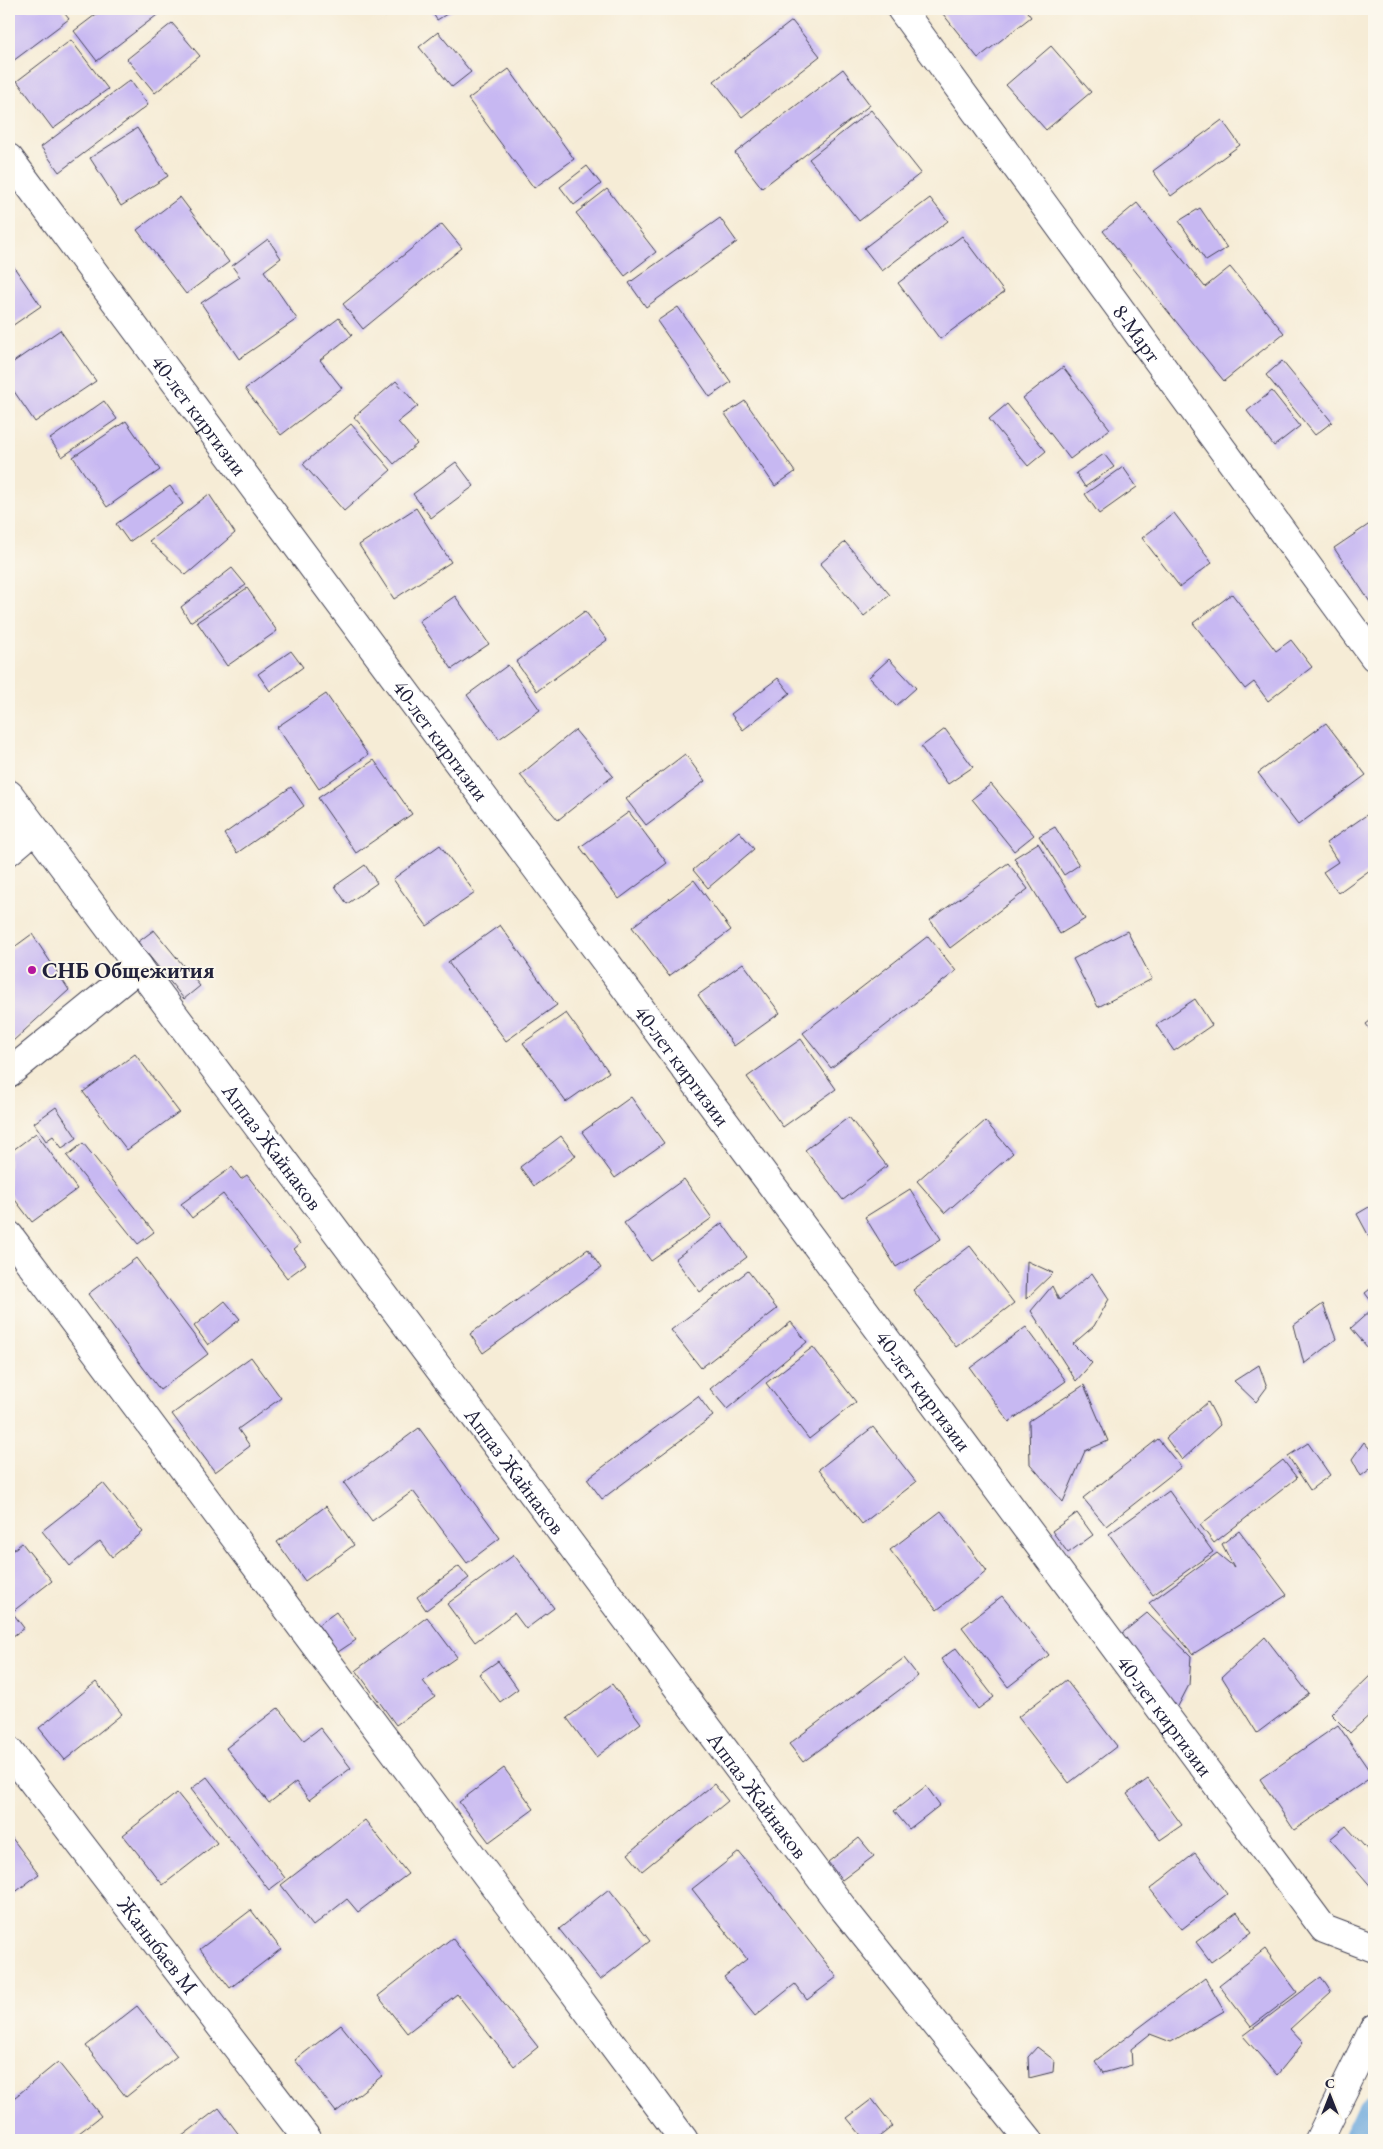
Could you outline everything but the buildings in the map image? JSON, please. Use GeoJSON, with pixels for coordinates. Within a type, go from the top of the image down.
{"type":"FeatureCollection","features":[{"type":"Feature","properties":{"kind":"street","name":"8-Март"},"geometry":{"type":"LineString","coordinates":[[902,9],[1374,657]]}},
{"type":"Feature","properties":{"kind":"street","name":"40-лет киргизии"},"geometry":{"type":"LineString","coordinates":[[9,158],[1324,1929],[1374,1948]]}},
{"type":"Feature","properties":{"kind":"street","name":"Аппаз Жайнаков"},"geometry":{"type":"LineString","coordinates":[[9,794],[842,1907],[1028,2140]]}},
{"type":"Feature","properties":{"kind":"street"},"geometry":{"type":"LineString","coordinates":[[9,851],[35,829]]}},
{"type":"Feature","properties":{"kind":"street"},"geometry":{"type":"LineString","coordinates":[[9,1073],[139,967]]}},
{"type":"Feature","properties":{"kind":"street"},"geometry":{"type":"LineString","coordinates":[[9,1235],[684,2140]]}},
{"type":"Feature","properties":{"kind":"street","name":"Жаныбаев М"},"geometry":{"type":"LineString","coordinates":[[9,1751],[308,2140]]}},
{"type":"Feature","properties":{"kind":"street"},"geometry":{"type":"LineString","coordinates":[[1319,2140],[1374,2028]]}},
{"type":"Feature","properties":{"kind":"waterway"},"geometry":{"type":"LineString","coordinates":[[1361,2140],[1374,2112]]}},
{"type":"Feature","properties":{"kind":"place","name":"СНБ Общежития"},"geometry":{"type":"Point","coordinates":[32,970]}}]}
